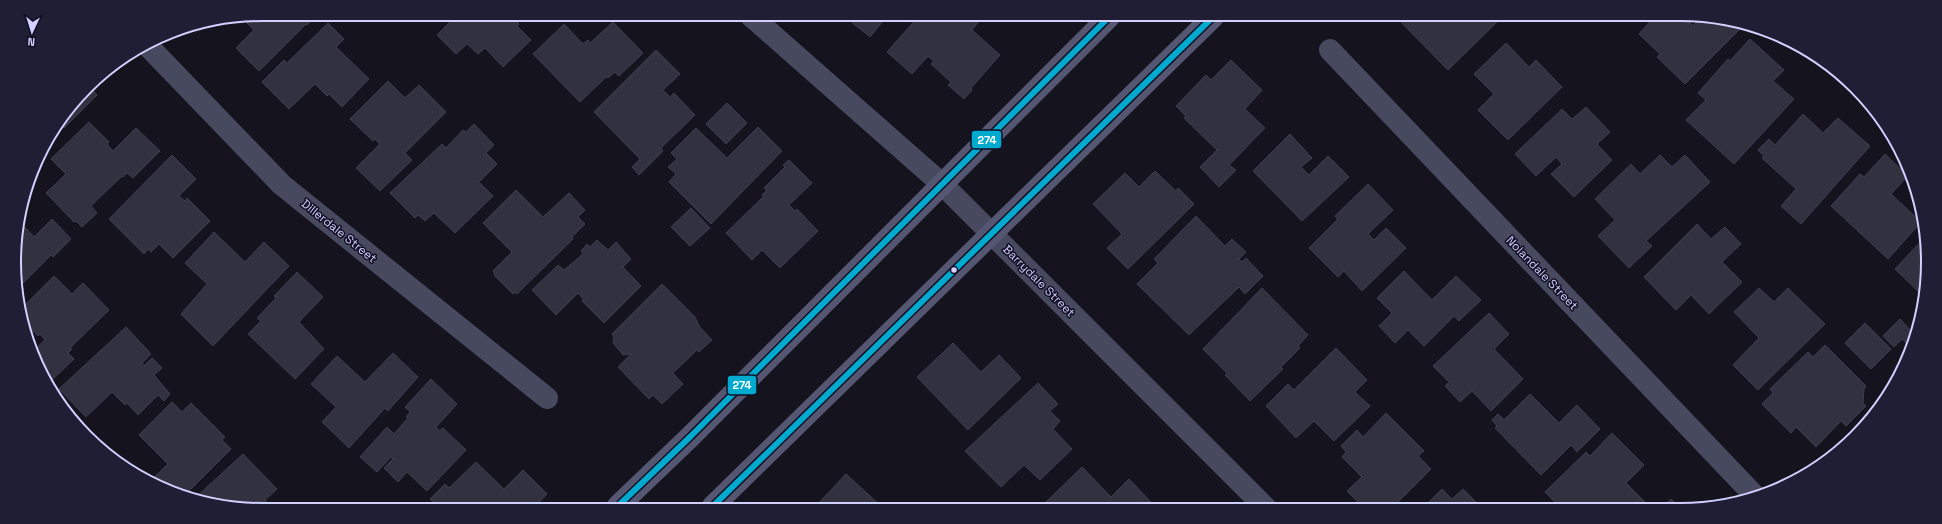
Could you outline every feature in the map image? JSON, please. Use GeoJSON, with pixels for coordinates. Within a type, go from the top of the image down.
{"type":"FeatureCollection","features":[{"type":"Feature","properties":{"kind":"main road"},"geometry":{"type":"LineString","coordinates":[[621,503],[697,430],[1105,21]]}},
{"type":"Feature","properties":{"kind":"main road"},"geometry":{"type":"LineString","coordinates":[[716,503],[1208,21]]}},
{"type":"Feature","properties":{"kind":"street","name":"Barrydale Street"},"geometry":{"type":"LineString","coordinates":[[757,21],[942,185],[1261,503]]}},
{"type":"Feature","properties":{"kind":"street","name":"Dillerdale Street"},"geometry":{"type":"LineString","coordinates":[[150,48],[282,185],[547,398]]}},
{"type":"Feature","properties":{"kind":"street","name":"Nolandale Street"},"geometry":{"type":"LineString","coordinates":[[1330,50],[1751,492]]}},
{"type":"Feature","properties":{"kind":"building"},"geometry":{"type":"Polygon","coordinates":[[[311,21],[307,25],[306,24],[259,71],[236,48],[254,30],[246,22],[311,21]]]}},
{"type":"Feature","properties":{"kind":"building"},"geometry":{"type":"Polygon","coordinates":[[[451,21],[516,21],[519,24],[517,26],[531,40],[503,67],[485,48],[478,54],[467,44],[456,54],[437,35],[451,21]]]}},
{"type":"Feature","properties":{"kind":"building"},"geometry":{"type":"Polygon","coordinates":[[[850,21],[883,21],[870,37],[850,21]]]}},
{"type":"Feature","properties":{"kind":"building"},"geometry":{"type":"Polygon","coordinates":[[[915,21],[979,21],[972,30],[1000,55],[971,88],[972,90],[964,99],[948,85],[951,82],[931,64],[934,61],[928,56],[912,74],[887,52],[915,21]]]}},
{"type":"Feature","properties":{"kind":"building"},"geometry":{"type":"Polygon","coordinates":[[[1400,21],[1497,22],[1448,70],[1400,21]]]}},
{"type":"Feature","properties":{"kind":"building"},"geometry":{"type":"Polygon","coordinates":[[[1650,21],[1689,22],[1693,26],[1697,22],[1711,23],[1740,29],[1685,84],[1657,57],[1660,54],[1639,34],[1650,21]]]}},
{"type":"Feature","properties":{"kind":"building"},"geometry":{"type":"Polygon","coordinates":[[[613,22],[643,53],[619,76],[615,72],[608,78],[606,77],[580,102],[533,54],[564,24],[583,44],[588,40],[590,43],[613,22]]]}},
{"type":"Feature","properties":{"kind":"building"},"geometry":{"type":"Polygon","coordinates":[[[328,23],[344,39],[336,47],[369,79],[342,107],[329,94],[327,96],[315,84],[289,109],[262,82],[284,60],[287,63],[328,23]]]}},
{"type":"Feature","properties":{"kind":"building"},"geometry":{"type":"Polygon","coordinates":[[[1750,39],[1784,70],[1773,81],[1794,99],[1734,164],[1686,120],[1706,100],[1698,93],[1728,59],[1730,61],[1750,39]]]}},
{"type":"Feature","properties":{"kind":"building"},"geometry":{"type":"Polygon","coordinates":[[[1506,43],[1529,67],[1536,60],[1562,87],[1508,140],[1478,110],[1494,94],[1474,74],[1506,43]]]}},
{"type":"Feature","properties":{"kind":"building"},"geometry":{"type":"Polygon","coordinates":[[[656,50],[680,74],[663,90],[670,97],[674,93],[695,115],[661,148],[663,151],[639,175],[632,167],[640,159],[594,112],[656,50]]]}},
{"type":"Feature","properties":{"kind":"building"},"geometry":{"type":"Polygon","coordinates":[[[1231,60],[1262,90],[1245,109],[1265,128],[1229,165],[1236,170],[1219,187],[1200,167],[1217,150],[1184,118],[1186,116],[1176,106],[1206,75],[1211,80],[1231,60]]]}},
{"type":"Feature","properties":{"kind":"building"},"geometry":{"type":"Polygon","coordinates":[[[388,81],[405,98],[419,85],[446,112],[405,153],[412,160],[380,191],[356,168],[380,144],[375,139],[373,141],[350,119],[388,81]]]}},
{"type":"Feature","properties":{"kind":"building"},"geometry":{"type":"Polygon","coordinates":[[[93,91],[97,95],[64,128],[63,127],[71,115],[93,91]]]}},
{"type":"Feature","properties":{"kind":"building"},"geometry":{"type":"Polygon","coordinates":[[[727,103],[747,123],[726,144],[706,124],[727,103]]]}},
{"type":"Feature","properties":{"kind":"building"},"geometry":{"type":"Polygon","coordinates":[[[1586,107],[1610,132],[1597,144],[1612,160],[1574,197],[1551,174],[1562,164],[1556,157],[1536,176],[1515,154],[1562,109],[1572,119],[1586,107]]]}},
{"type":"Feature","properties":{"kind":"building"},"geometry":{"type":"Polygon","coordinates":[[[1803,114],[1823,133],[1838,118],[1870,146],[1801,224],[1781,206],[1796,189],[1762,158],[1764,156],[1758,150],[1769,139],[1775,145],[1803,114]]]}},
{"type":"Feature","properties":{"kind":"building"},"geometry":{"type":"Polygon","coordinates":[[[89,122],[109,142],[107,144],[113,151],[136,128],[160,151],[133,178],[127,173],[123,177],[122,176],[91,206],[97,213],[82,227],[76,221],[74,222],[46,193],[66,174],[51,159],[89,122]]]}},
{"type":"Feature","properties":{"kind":"building"},"geometry":{"type":"Polygon","coordinates":[[[474,124],[494,145],[486,153],[497,164],[479,182],[493,196],[455,233],[434,213],[425,221],[418,215],[415,218],[390,193],[442,144],[446,148],[463,130],[466,132],[474,124]]]}},
{"type":"Feature","properties":{"kind":"building"},"geometry":{"type":"Polygon","coordinates":[[[758,127],[782,151],[711,224],[669,182],[676,174],[668,167],[677,159],[671,153],[696,128],[727,158],[758,127]]]}},
{"type":"Feature","properties":{"kind":"building"},"geometry":{"type":"Polygon","coordinates":[[[1290,134],[1312,158],[1301,167],[1309,175],[1328,156],[1349,177],[1302,221],[1253,171],[1290,134]]]}},
{"type":"Feature","properties":{"kind":"building"},"geometry":{"type":"Polygon","coordinates":[[[1885,154],[1904,172],[1906,178],[1891,194],[1917,218],[1918,225],[1888,259],[1831,206],[1860,174],[1864,177],[1885,154]]]}},
{"type":"Feature","properties":{"kind":"building"},"geometry":{"type":"Polygon","coordinates":[[[172,155],[196,179],[179,196],[185,201],[187,198],[210,221],[173,258],[159,244],[151,252],[148,249],[144,254],[109,219],[172,155]]]}},
{"type":"Feature","properties":{"kind":"building"},"geometry":{"type":"Polygon","coordinates":[[[1660,155],[1672,167],[1685,155],[1710,182],[1646,241],[1652,246],[1629,268],[1598,236],[1615,220],[1595,199],[1631,164],[1640,174],[1660,155]]]}},
{"type":"Feature","properties":{"kind":"building"},"geometry":{"type":"Polygon","coordinates":[[[789,160],[812,183],[789,205],[795,211],[797,209],[818,231],[780,268],[762,250],[752,260],[726,233],[764,196],[762,195],[767,190],[764,188],[785,167],[783,165],[789,160]]]}},
{"type":"Feature","properties":{"kind":"building"},"geometry":{"type":"Polygon","coordinates":[[[1155,171],[1176,191],[1178,188],[1194,204],[1128,269],[1107,248],[1122,234],[1093,204],[1125,173],[1139,187],[1155,171]]]}},
{"type":"Feature","properties":{"kind":"building"},"geometry":{"type":"Polygon","coordinates":[[[1368,184],[1393,210],[1368,234],[1374,240],[1386,228],[1406,248],[1362,291],[1344,271],[1338,277],[1309,248],[1338,219],[1335,216],[1368,184]]]}},
{"type":"Feature","properties":{"kind":"building"},"geometry":{"type":"Polygon","coordinates":[[[516,190],[543,217],[569,193],[585,210],[578,217],[585,224],[572,237],[573,239],[517,294],[515,292],[513,294],[494,275],[495,274],[493,271],[512,252],[483,223],[516,190]]]}},
{"type":"Feature","properties":{"kind":"building"},"geometry":{"type":"Polygon","coordinates":[[[691,208],[710,228],[690,246],[671,227],[691,208]]]}},
{"type":"Feature","properties":{"kind":"building"},"geometry":{"type":"Polygon","coordinates":[[[1196,216],[1225,246],[1232,239],[1246,252],[1239,259],[1242,262],[1246,258],[1263,276],[1245,294],[1239,287],[1189,335],[1137,284],[1158,263],[1154,259],[1196,216]]]}},
{"type":"Feature","properties":{"kind":"building"},"geometry":{"type":"Polygon","coordinates":[[[52,219],[71,239],[53,257],[51,255],[22,284],[21,262],[24,226],[34,237],[52,219]]]}},
{"type":"Feature","properties":{"kind":"building"},"geometry":{"type":"Polygon","coordinates":[[[1697,224],[1711,239],[1725,227],[1741,244],[1722,262],[1742,282],[1709,314],[1691,295],[1676,310],[1644,277],[1697,224]]]}},
{"type":"Feature","properties":{"kind":"building"},"geometry":{"type":"Polygon","coordinates":[[[214,232],[245,262],[264,242],[289,266],[213,346],[181,314],[207,284],[185,263],[214,232]]]}},
{"type":"Feature","properties":{"kind":"building"},"geometry":{"type":"Polygon","coordinates":[[[597,240],[608,250],[616,242],[631,259],[623,267],[641,286],[604,323],[582,301],[584,300],[578,293],[556,315],[532,290],[558,265],[564,270],[583,254],[581,251],[587,244],[590,247],[597,240]]]}},
{"type":"Feature","properties":{"kind":"building"},"geometry":{"type":"Polygon","coordinates":[[[1920,242],[1921,262],[1919,292],[1895,269],[1920,242]]]}},
{"type":"Feature","properties":{"kind":"building"},"geometry":{"type":"Polygon","coordinates":[[[1404,271],[1432,300],[1456,276],[1481,300],[1459,321],[1454,316],[1424,346],[1408,330],[1395,343],[1379,326],[1392,313],[1377,298],[1404,271]]]}},
{"type":"Feature","properties":{"kind":"building"},"geometry":{"type":"Polygon","coordinates":[[[297,272],[323,297],[299,322],[324,349],[295,379],[248,334],[261,321],[257,318],[276,298],[274,296],[297,272]]]}},
{"type":"Feature","properties":{"kind":"building"},"geometry":{"type":"Polygon","coordinates":[[[54,276],[72,294],[83,283],[109,310],[70,348],[72,349],[68,353],[74,359],[52,380],[37,347],[45,340],[40,334],[38,336],[30,328],[25,305],[54,276]]]}},
{"type":"Feature","properties":{"kind":"building"},"geometry":{"type":"Polygon","coordinates":[[[662,284],[695,317],[699,326],[712,340],[699,352],[697,350],[673,373],[683,384],[662,404],[653,395],[649,399],[618,367],[631,354],[623,355],[613,343],[614,337],[612,334],[662,284]]]}},
{"type":"Feature","properties":{"kind":"building"},"geometry":{"type":"Polygon","coordinates":[[[1262,288],[1308,335],[1298,346],[1300,348],[1281,367],[1283,369],[1250,401],[1225,375],[1227,373],[1203,349],[1262,288]]]}},
{"type":"Feature","properties":{"kind":"building"},"geometry":{"type":"Polygon","coordinates":[[[1759,288],[1774,302],[1788,288],[1825,324],[1758,390],[1733,365],[1759,338],[1734,312],[1759,288]]]}},
{"type":"Feature","properties":{"kind":"building"},"geometry":{"type":"Polygon","coordinates":[[[1489,313],[1509,334],[1494,349],[1523,379],[1491,411],[1472,391],[1460,402],[1445,386],[1449,382],[1433,366],[1489,313]]]}},
{"type":"Feature","properties":{"kind":"building"},"geometry":{"type":"Polygon","coordinates":[[[1900,319],[1911,331],[1906,344],[1902,339],[1894,347],[1883,336],[1900,319]]]}},
{"type":"Feature","properties":{"kind":"building"},"geometry":{"type":"Polygon","coordinates":[[[1865,323],[1891,349],[1871,369],[1845,343],[1865,323]]]}},
{"type":"Feature","properties":{"kind":"building"},"geometry":{"type":"Polygon","coordinates":[[[126,327],[151,354],[142,363],[144,366],[152,358],[162,368],[154,375],[170,394],[164,401],[158,395],[138,415],[127,403],[125,405],[112,392],[86,417],[59,389],[126,327]]]}},
{"type":"Feature","properties":{"kind":"building"},"geometry":{"type":"Polygon","coordinates":[[[953,343],[981,372],[999,355],[1021,378],[968,430],[917,377],[953,343]]]}},
{"type":"Feature","properties":{"kind":"building"},"geometry":{"type":"Polygon","coordinates":[[[1825,345],[1866,386],[1864,389],[1863,403],[1866,406],[1846,426],[1841,421],[1816,447],[1796,427],[1791,433],[1762,404],[1773,393],[1770,389],[1808,352],[1813,357],[1825,345]]]}},
{"type":"Feature","properties":{"kind":"building"},"geometry":{"type":"Polygon","coordinates":[[[1336,348],[1367,380],[1355,392],[1370,406],[1334,441],[1314,421],[1296,438],[1266,406],[1288,384],[1294,390],[1336,348]]]}},
{"type":"Feature","properties":{"kind":"building"},"geometry":{"type":"Polygon","coordinates":[[[393,353],[418,377],[388,411],[385,408],[349,448],[322,422],[336,407],[311,384],[337,356],[365,382],[393,353]]]}},
{"type":"Feature","properties":{"kind":"building"},"geometry":{"type":"Polygon","coordinates":[[[431,379],[457,404],[436,427],[440,431],[443,428],[466,450],[427,491],[407,472],[398,482],[384,468],[393,459],[391,457],[377,472],[360,457],[387,427],[394,434],[408,418],[406,417],[410,412],[405,407],[431,379]]]}},
{"type":"Feature","properties":{"kind":"building"},"geometry":{"type":"Polygon","coordinates":[[[1038,383],[1058,404],[1050,411],[1060,421],[1053,429],[1072,449],[1040,480],[1024,465],[1001,487],[965,451],[1038,383]]]}},
{"type":"Feature","properties":{"kind":"building"},"geometry":{"type":"Polygon","coordinates":[[[1530,394],[1559,423],[1577,405],[1600,429],[1577,452],[1571,445],[1541,475],[1495,428],[1497,426],[1492,420],[1498,414],[1504,420],[1530,394]]]}},
{"type":"Feature","properties":{"kind":"building"},"geometry":{"type":"Polygon","coordinates":[[[172,402],[182,412],[191,403],[225,437],[222,440],[231,449],[189,491],[154,477],[168,464],[139,435],[172,402]]]}},
{"type":"Feature","properties":{"kind":"building"},"geometry":{"type":"Polygon","coordinates":[[[1386,413],[1424,451],[1418,456],[1431,469],[1397,503],[1359,503],[1347,491],[1362,477],[1342,457],[1346,452],[1341,446],[1357,430],[1363,437],[1386,413]]]}},
{"type":"Feature","properties":{"kind":"building"},"geometry":{"type":"Polygon","coordinates":[[[1612,433],[1644,465],[1626,483],[1646,503],[1554,503],[1555,502],[1545,492],[1586,452],[1590,456],[1612,433]]]}},
{"type":"Feature","properties":{"kind":"building"},"geometry":{"type":"Polygon","coordinates":[[[243,454],[277,489],[265,500],[268,503],[231,501],[199,495],[243,454]]]}},
{"type":"Feature","properties":{"kind":"building"},"geometry":{"type":"Polygon","coordinates":[[[476,462],[504,489],[523,470],[547,494],[539,503],[434,503],[430,499],[445,484],[449,488],[476,462]]]}},
{"type":"Feature","properties":{"kind":"building"},"geometry":{"type":"Polygon","coordinates":[[[1082,467],[1111,497],[1129,479],[1151,502],[1047,503],[1046,502],[1082,467]]]}},
{"type":"Feature","properties":{"kind":"building"},"geometry":{"type":"Polygon","coordinates":[[[846,474],[878,503],[819,503],[846,474]]]}},
{"type":"Feature","properties":{"kind":"building"},"geometry":{"type":"Polygon","coordinates":[[[1442,489],[1452,499],[1463,489],[1477,503],[1428,503],[1442,489]]]}},
{"type":"Feature","properties":{"kind":"building"},"geometry":{"type":"Polygon","coordinates":[[[1671,499],[1675,503],[1667,503],[1671,499]]]}},
{"type":"Feature","properties":{"kind":"transit line","name":"274"},"geometry":{"type":"LineString","coordinates":[[621,503],[691,436],[1105,21]]}},
{"type":"Feature","properties":{"kind":"transit line","name":"274"},"geometry":{"type":"LineString","coordinates":[[716,503],[1209,21]]}}]}
